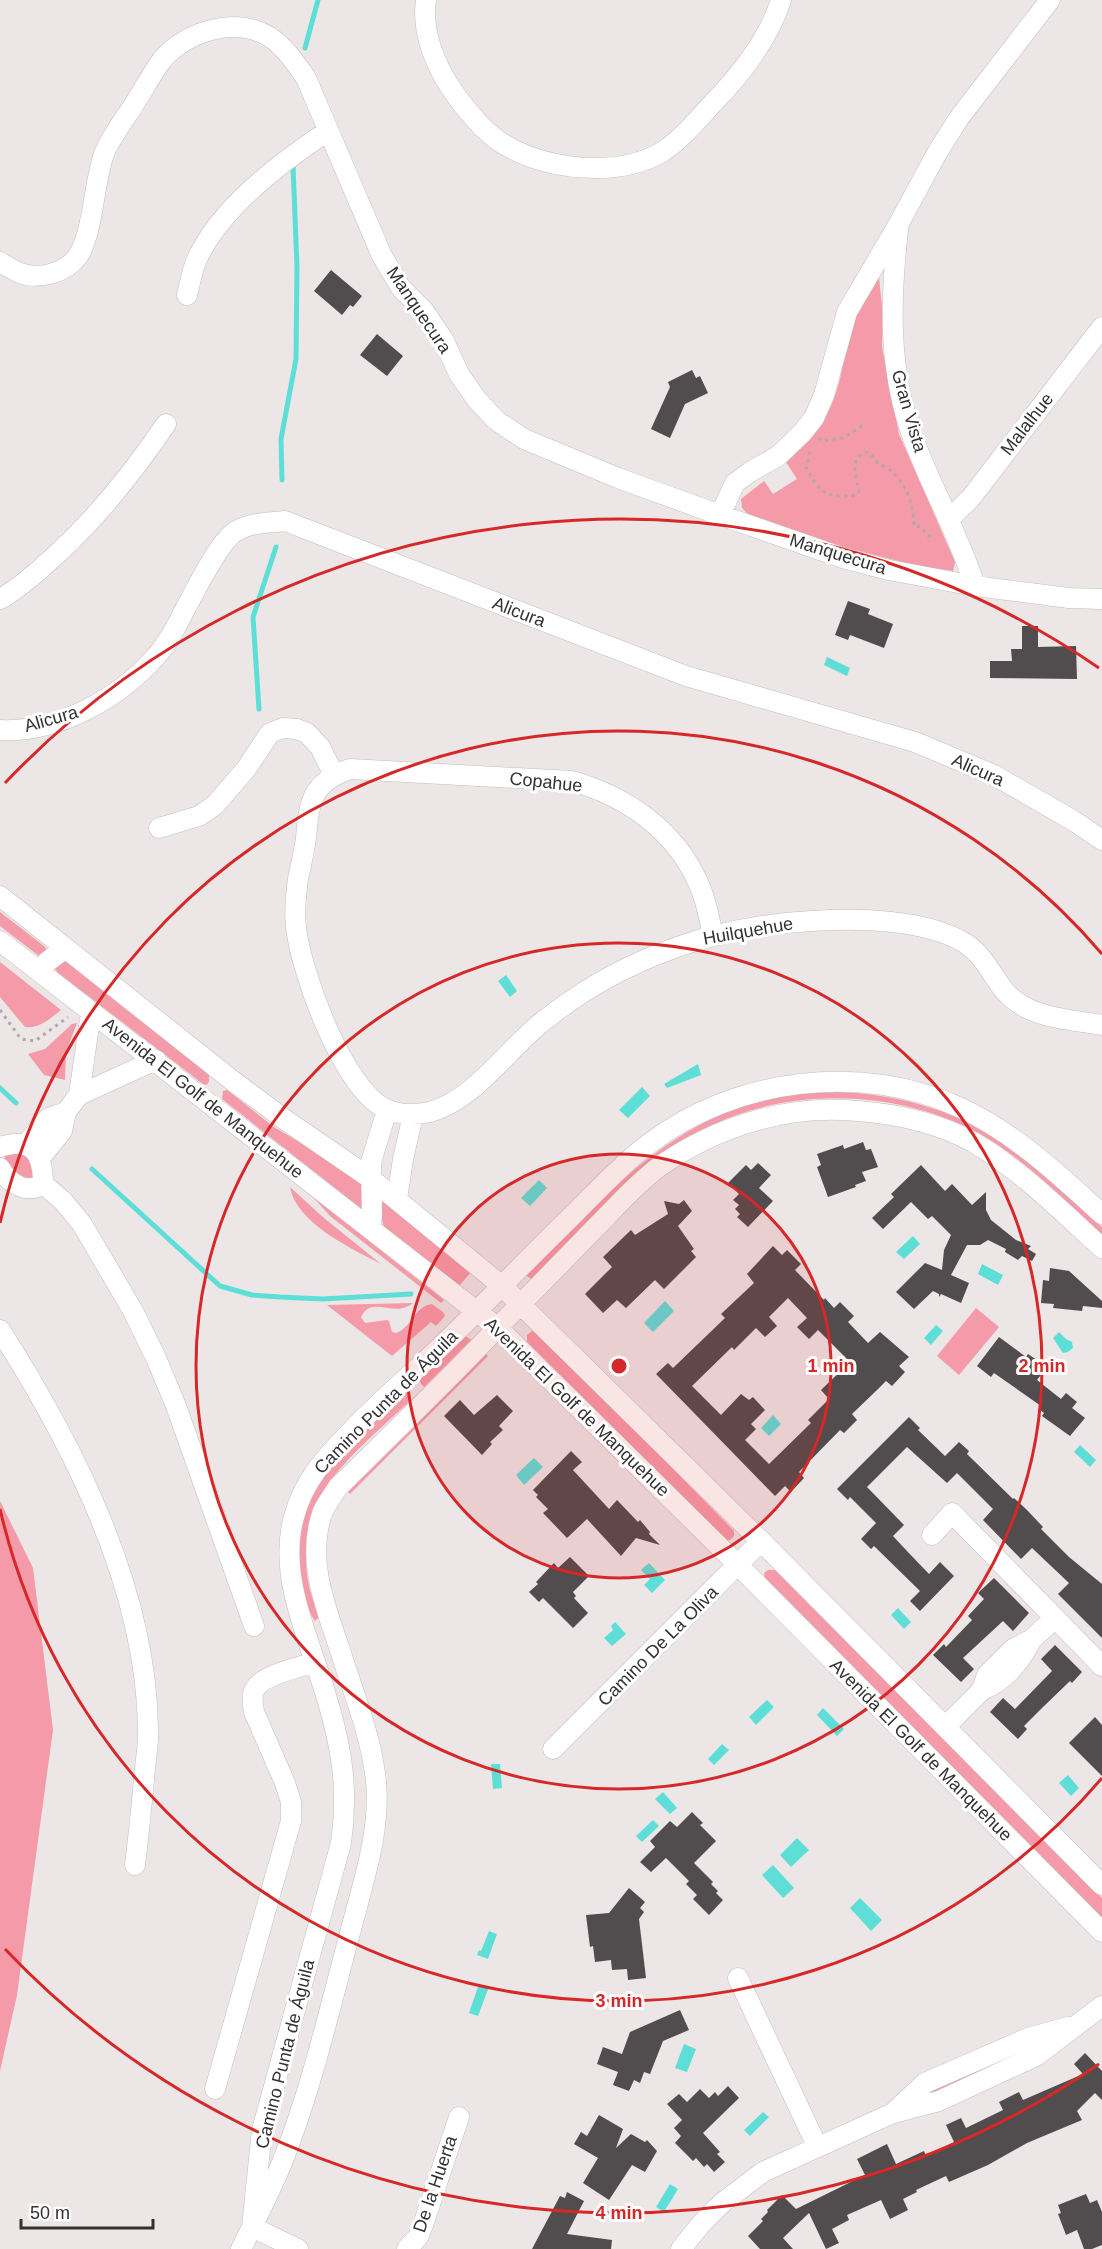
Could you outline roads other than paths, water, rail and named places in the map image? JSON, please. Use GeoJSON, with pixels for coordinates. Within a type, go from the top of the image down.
{"type":"FeatureCollection","features":[{"type":"Feature","properties":{"kind":"street"},"geometry":{"type":"LineString","coordinates":[[426,0],[424,9],[429,45],[447,83],[469,114],[503,144],[542,162],[583,169],[628,165],[661,152],[679,138],[737,79],[760,44],[781,0]]}},
{"type":"Feature","properties":{"kind":"street","name":"Gran Vista"},"geometry":{"type":"LineString","coordinates":[[720,515],[735,483],[778,456],[814,418],[824,395],[847,312],[959,118],[1050,0]]}},
{"type":"Feature","properties":{"kind":"street","name":"Manquecura"},"geometry":{"type":"LineString","coordinates":[[0,262],[21,273],[41,276],[62,270],[78,256],[85,237],[97,176],[105,152],[162,60],[181,43],[201,32],[228,27],[249,29],[270,37],[290,55],[306,78],[382,256],[401,288],[424,311],[443,339],[459,374],[471,392],[498,421],[524,439],[618,478],[720,515],[878,567],[928,579],[975,586],[1069,598],[1102,599]]}},
{"type":"Feature","properties":{"kind":"street"},"geometry":{"type":"LineString","coordinates":[[187,295],[197,260],[223,218],[261,182],[328,131]]}},
{"type":"Feature","properties":{"kind":"street","name":"Gran Vista"},"geometry":{"type":"LineString","coordinates":[[898,225],[892,290],[893,352],[901,394],[913,438],[952,525],[975,586]]}},
{"type":"Feature","properties":{"kind":"street","name":"Malalhue"},"geometry":{"type":"LineString","coordinates":[[952,525],[969,499],[1102,327]]}},
{"type":"Feature","properties":{"kind":"street"},"geometry":{"type":"LineString","coordinates":[[0,598],[27,581],[89,523],[142,459],[166,424]]}},
{"type":"Feature","properties":{"kind":"street","name":"Alicura"},"geometry":{"type":"LineString","coordinates":[[0,730],[38,726],[74,716],[134,679],[159,654],[214,558],[232,534],[255,524],[285,521],[686,676],[915,742],[994,775],[1074,821],[1102,840]]}},
{"type":"Feature","properties":{"kind":"street"},"geometry":{"type":"LineString","coordinates":[[159,828],[199,816],[215,805],[241,775],[270,733],[283,728],[297,729],[307,733],[320,747],[334,775],[323,783],[307,810],[295,925],[301,955],[316,1003],[331,1038],[351,1076],[367,1094],[387,1110],[371,1162],[372,1216],[370,1228]]}},
{"type":"Feature","properties":{"kind":"street","name":"Copahue"},"geometry":{"type":"LineString","coordinates":[[334,775],[350,769],[371,770],[573,781],[599,789],[623,801],[656,823],[678,849],[696,878],[706,905],[713,936]]}},
{"type":"Feature","properties":{"kind":"street","name":"Avenida El Golf de Manquehue"},"geometry":{"type":"LineString","coordinates":[[0,896],[223,1073],[284,1119],[370,1178],[502,1286],[761,1541],[1102,1885]]}},
{"type":"Feature","properties":{"kind":"street","name":"Huilquehue"},"geometry":{"type":"LineString","coordinates":[[387,1110],[413,1115],[440,1109],[460,1098],[540,1023],[606,978],[655,955],[713,936],[758,927],[815,921],[874,921],[925,928],[954,938],[972,948],[989,966],[1008,995],[1026,1009],[1102,1025]]}},
{"type":"Feature","properties":{"kind":"street","name":"Avenida El Golf de Manquehue"},"geometry":{"type":"LineString","coordinates":[[0,941],[41,972],[82,1013],[156,1060],[498,1328],[738,1565],[1102,1932]]}},
{"type":"Feature","properties":{"kind":"street"},"geometry":{"type":"LineString","coordinates":[[41,972],[47,962],[65,948]]}},
{"type":"Feature","properties":{"kind":"street"},"geometry":{"type":"LineString","coordinates":[[79,1095],[82,1013]]}},
{"type":"Feature","properties":{"kind":"street"},"geometry":{"type":"LineString","coordinates":[[40,1158],[62,1131],[66,1112],[79,1095],[156,1060]]}},
{"type":"Feature","properties":{"kind":"street"},"geometry":{"type":"LineString","coordinates":[[204,1099],[219,1084],[223,1073]]}},
{"type":"Feature","properties":{"kind":"street","name":"Camino Punta de Águila"},"geometry":{"type":"LineString","coordinates":[[252,2227],[262,2130],[341,1844],[345,1814],[345,1785],[340,1753],[290,1575],[289,1536],[300,1497],[315,1469],[620,1168],[652,1141],[689,1118],[724,1102],[765,1090],[819,1081],[865,1082],[914,1090],[961,1108],[1005,1133],[1050,1167],[1102,1214]]}},
{"type":"Feature","properties":{"kind":"street","name":"Camino Punta de Águila"},"geometry":{"type":"LineString","coordinates":[[252,2227],[285,2156],[300,2114],[371,1850],[376,1801],[370,1742],[320,1591],[316,1563],[317,1534],[324,1510],[338,1488],[628,1194],[659,1167],[701,1142],[742,1124],[792,1112],[834,1108],[886,1113],[935,1126],[972,1142],[1013,1168],[1102,1248]]}},
{"type":"Feature","properties":{"kind":"street"},"geometry":{"type":"LineString","coordinates":[[26,1144],[49,1118],[66,1112]]}},
{"type":"Feature","properties":{"kind":"street"},"geometry":{"type":"LineString","coordinates":[[397,1200],[413,1115]]}},
{"type":"Feature","properties":{"kind":"street"},"geometry":{"type":"LineString","coordinates":[[0,1147],[26,1144],[34,1149],[40,1158],[43,1185],[63,1201],[82,1224],[128,1302],[156,1358],[176,1406],[254,1626]]}},
{"type":"Feature","properties":{"kind":"street"},"geometry":{"type":"LineString","coordinates":[[0,1168],[8,1179],[24,1189],[36,1189],[43,1185]]}},
{"type":"Feature","properties":{"kind":"street"},"geometry":{"type":"LineString","coordinates":[[0,1330],[35,1388],[78,1470],[107,1536],[129,1604],[145,1687],[148,1729],[135,1864]]}},
{"type":"Feature","properties":{"kind":"street"},"geometry":{"type":"LineString","coordinates":[[932,1534],[952,1513],[1102,1666]]}},
{"type":"Feature","properties":{"kind":"street","name":"Camino De La Oliva"},"geometry":{"type":"LineString","coordinates":[[553,1749],[761,1541]]}},
{"type":"Feature","properties":{"kind":"street"},"geometry":{"type":"LineString","coordinates":[[946,1726],[982,1690],[987,1675],[1013,1649],[1032,1639],[1055,1618]]}},
{"type":"Feature","properties":{"kind":"street"},"geometry":{"type":"LineString","coordinates":[[215,2089],[291,1821],[291,1802],[285,1783],[254,1712],[255,1688],[267,1678],[315,1662]]}},
{"type":"Feature","properties":{"kind":"street"},"geometry":{"type":"LineString","coordinates":[[738,1978],[817,2146]]}},
{"type":"Feature","properties":{"kind":"street"},"geometry":{"type":"LineString","coordinates":[[681,2249],[701,2224],[730,2197],[763,2172],[893,2113],[925,2083],[1028,2038],[1074,2025],[1102,2006]]}},
{"type":"Feature","properties":{"kind":"street","name":"De la Huerta"},"geometry":{"type":"LineString","coordinates":[[407,2249],[418,2237],[459,2117]]}},
{"type":"Feature","properties":{"kind":"street"},"geometry":{"type":"LineString","coordinates":[[262,2130],[265,2143],[272,2152],[285,2156]]}},
{"type":"Feature","properties":{"kind":"street"},"geometry":{"type":"LineString","coordinates":[[241,2249],[252,2227],[298,2249]]}},
{"type":"Feature","properties":{"kind":"water"},"geometry":{"type":"Polygon","coordinates":[[[827,657],[850,668],[847,676],[824,665],[827,657]]]}},
{"type":"Feature","properties":{"kind":"water"},"geometry":{"type":"Polygon","coordinates":[[[506,975],[517,991],[510,997],[498,981],[506,975]]]}},
{"type":"Feature","properties":{"kind":"water"},"geometry":{"type":"Polygon","coordinates":[[[698,1064],[701,1075],[667,1088],[664,1084],[698,1064]]]}},
{"type":"Feature","properties":{"kind":"water"},"geometry":{"type":"Polygon","coordinates":[[[642,1087],[650,1096],[628,1118],[619,1110],[642,1087]]]}},
{"type":"Feature","properties":{"kind":"water"},"geometry":{"type":"Polygon","coordinates":[[[539,1180],[547,1188],[530,1206],[521,1198],[539,1180]]]}},
{"type":"Feature","properties":{"kind":"water"},"geometry":{"type":"Polygon","coordinates":[[[913,1236],[920,1244],[904,1259],[896,1252],[913,1236]]]}},
{"type":"Feature","properties":{"kind":"water"},"geometry":{"type":"Polygon","coordinates":[[[982,1264],[1003,1275],[998,1285],[978,1274],[982,1264]]]}},
{"type":"Feature","properties":{"kind":"water"},"geometry":{"type":"Polygon","coordinates":[[[665,1301],[674,1311],[653,1332],[644,1323],[665,1301]]]}},
{"type":"Feature","properties":{"kind":"water"},"geometry":{"type":"Polygon","coordinates":[[[936,1325],[943,1331],[931,1345],[924,1338],[936,1325]]]}},
{"type":"Feature","properties":{"kind":"water"},"geometry":{"type":"Polygon","coordinates":[[[1059,1332],[1072,1342],[1073,1348],[1068,1352],[1063,1353],[1053,1338],[1059,1332]]]}},
{"type":"Feature","properties":{"kind":"water"},"geometry":{"type":"Polygon","coordinates":[[[773,1415],[781,1424],[769,1436],[761,1428],[773,1415]]]}},
{"type":"Feature","properties":{"kind":"water"},"geometry":{"type":"Polygon","coordinates":[[[1080,1445],[1096,1460],[1090,1467],[1074,1452],[1080,1445]]]}},
{"type":"Feature","properties":{"kind":"water"},"geometry":{"type":"Polygon","coordinates":[[[534,1458],[543,1467],[524,1485],[516,1475],[534,1458]]]}},
{"type":"Feature","properties":{"kind":"water"},"geometry":{"type":"Polygon","coordinates":[[[649,1563],[665,1580],[652,1593],[644,1585],[650,1579],[641,1570],[649,1563]]]}},
{"type":"Feature","properties":{"kind":"water"},"geometry":{"type":"Polygon","coordinates":[[[898,1608],[911,1622],[904,1629],[891,1615],[898,1608]]]}},
{"type":"Feature","properties":{"kind":"water"},"geometry":{"type":"Polygon","coordinates":[[[615,1622],[626,1634],[612,1646],[604,1638],[613,1630],[611,1626],[615,1622]]]}},
{"type":"Feature","properties":{"kind":"water"},"geometry":{"type":"Polygon","coordinates":[[[767,1700],[774,1707],[756,1725],[749,1717],[767,1700]]]}},
{"type":"Feature","properties":{"kind":"water"},"geometry":{"type":"Polygon","coordinates":[[[823,1708],[844,1729],[837,1736],[817,1715],[823,1708]]]}},
{"type":"Feature","properties":{"kind":"water"},"geometry":{"type":"Polygon","coordinates":[[[722,1744],[729,1750],[714,1765],[708,1759],[722,1744]]]}},
{"type":"Feature","properties":{"kind":"water"},"geometry":{"type":"Polygon","coordinates":[[[491,1764],[500,1764],[502,1788],[493,1789],[491,1764]]]}},
{"type":"Feature","properties":{"kind":"water"},"geometry":{"type":"Polygon","coordinates":[[[1068,1775],[1079,1788],[1071,1796],[1059,1783],[1068,1775]]]}},
{"type":"Feature","properties":{"kind":"water"},"geometry":{"type":"Polygon","coordinates":[[[663,1792],[677,1808],[670,1814],[655,1799],[663,1792]]]}},
{"type":"Feature","properties":{"kind":"water"},"geometry":{"type":"Polygon","coordinates":[[[653,1820],[659,1826],[642,1842],[636,1836],[653,1820]]]}},
{"type":"Feature","properties":{"kind":"water"},"geometry":{"type":"Polygon","coordinates":[[[797,1838],[809,1850],[791,1867],[780,1855],[797,1838]]]}},
{"type":"Feature","properties":{"kind":"water"},"geometry":{"type":"Polygon","coordinates":[[[773,1865],[794,1888],[783,1898],[762,1875],[773,1865]]]}},
{"type":"Feature","properties":{"kind":"water"},"geometry":{"type":"Polygon","coordinates":[[[860,1898],[882,1920],[871,1931],[850,1908],[860,1898]]]}},
{"type":"Feature","properties":{"kind":"water"},"geometry":{"type":"Polygon","coordinates":[[[489,1931],[497,1934],[488,1959],[477,1955],[489,1931]]]}},
{"type":"Feature","properties":{"kind":"water"},"geometry":{"type":"Polygon","coordinates":[[[479,1984],[489,1987],[478,2016],[469,2013],[479,1984]]]}},
{"type":"Feature","properties":{"kind":"water"},"geometry":{"type":"Polygon","coordinates":[[[684,2044],[696,2049],[687,2072],[675,2068],[684,2044]]]}},
{"type":"Feature","properties":{"kind":"water"},"geometry":{"type":"Polygon","coordinates":[[[763,2112],[769,2117],[750,2136],[744,2130],[763,2112]]]}},
{"type":"Feature","properties":{"kind":"water"},"geometry":{"type":"Polygon","coordinates":[[[670,2184],[678,2189],[664,2212],[656,2207],[670,2184]]]}},
{"type":"Feature","properties":{"kind":"waterway"},"geometry":{"type":"LineString","coordinates":[[305,48],[318,0]]}},
{"type":"Feature","properties":{"kind":"waterway"},"geometry":{"type":"LineString","coordinates":[[282,480],[281,439],[296,359],[297,267],[293,166]]}},
{"type":"Feature","properties":{"kind":"waterway"},"geometry":{"type":"LineString","coordinates":[[259,709],[253,617],[276,547]]}},
{"type":"Feature","properties":{"kind":"waterway"},"geometry":{"type":"LineString","coordinates":[[0,1088],[16,1103]]}},
{"type":"Feature","properties":{"kind":"waterway"},"geometry":{"type":"LineString","coordinates":[[92,1169],[220,1286],[252,1295],[323,1299],[411,1294]]}}]}
